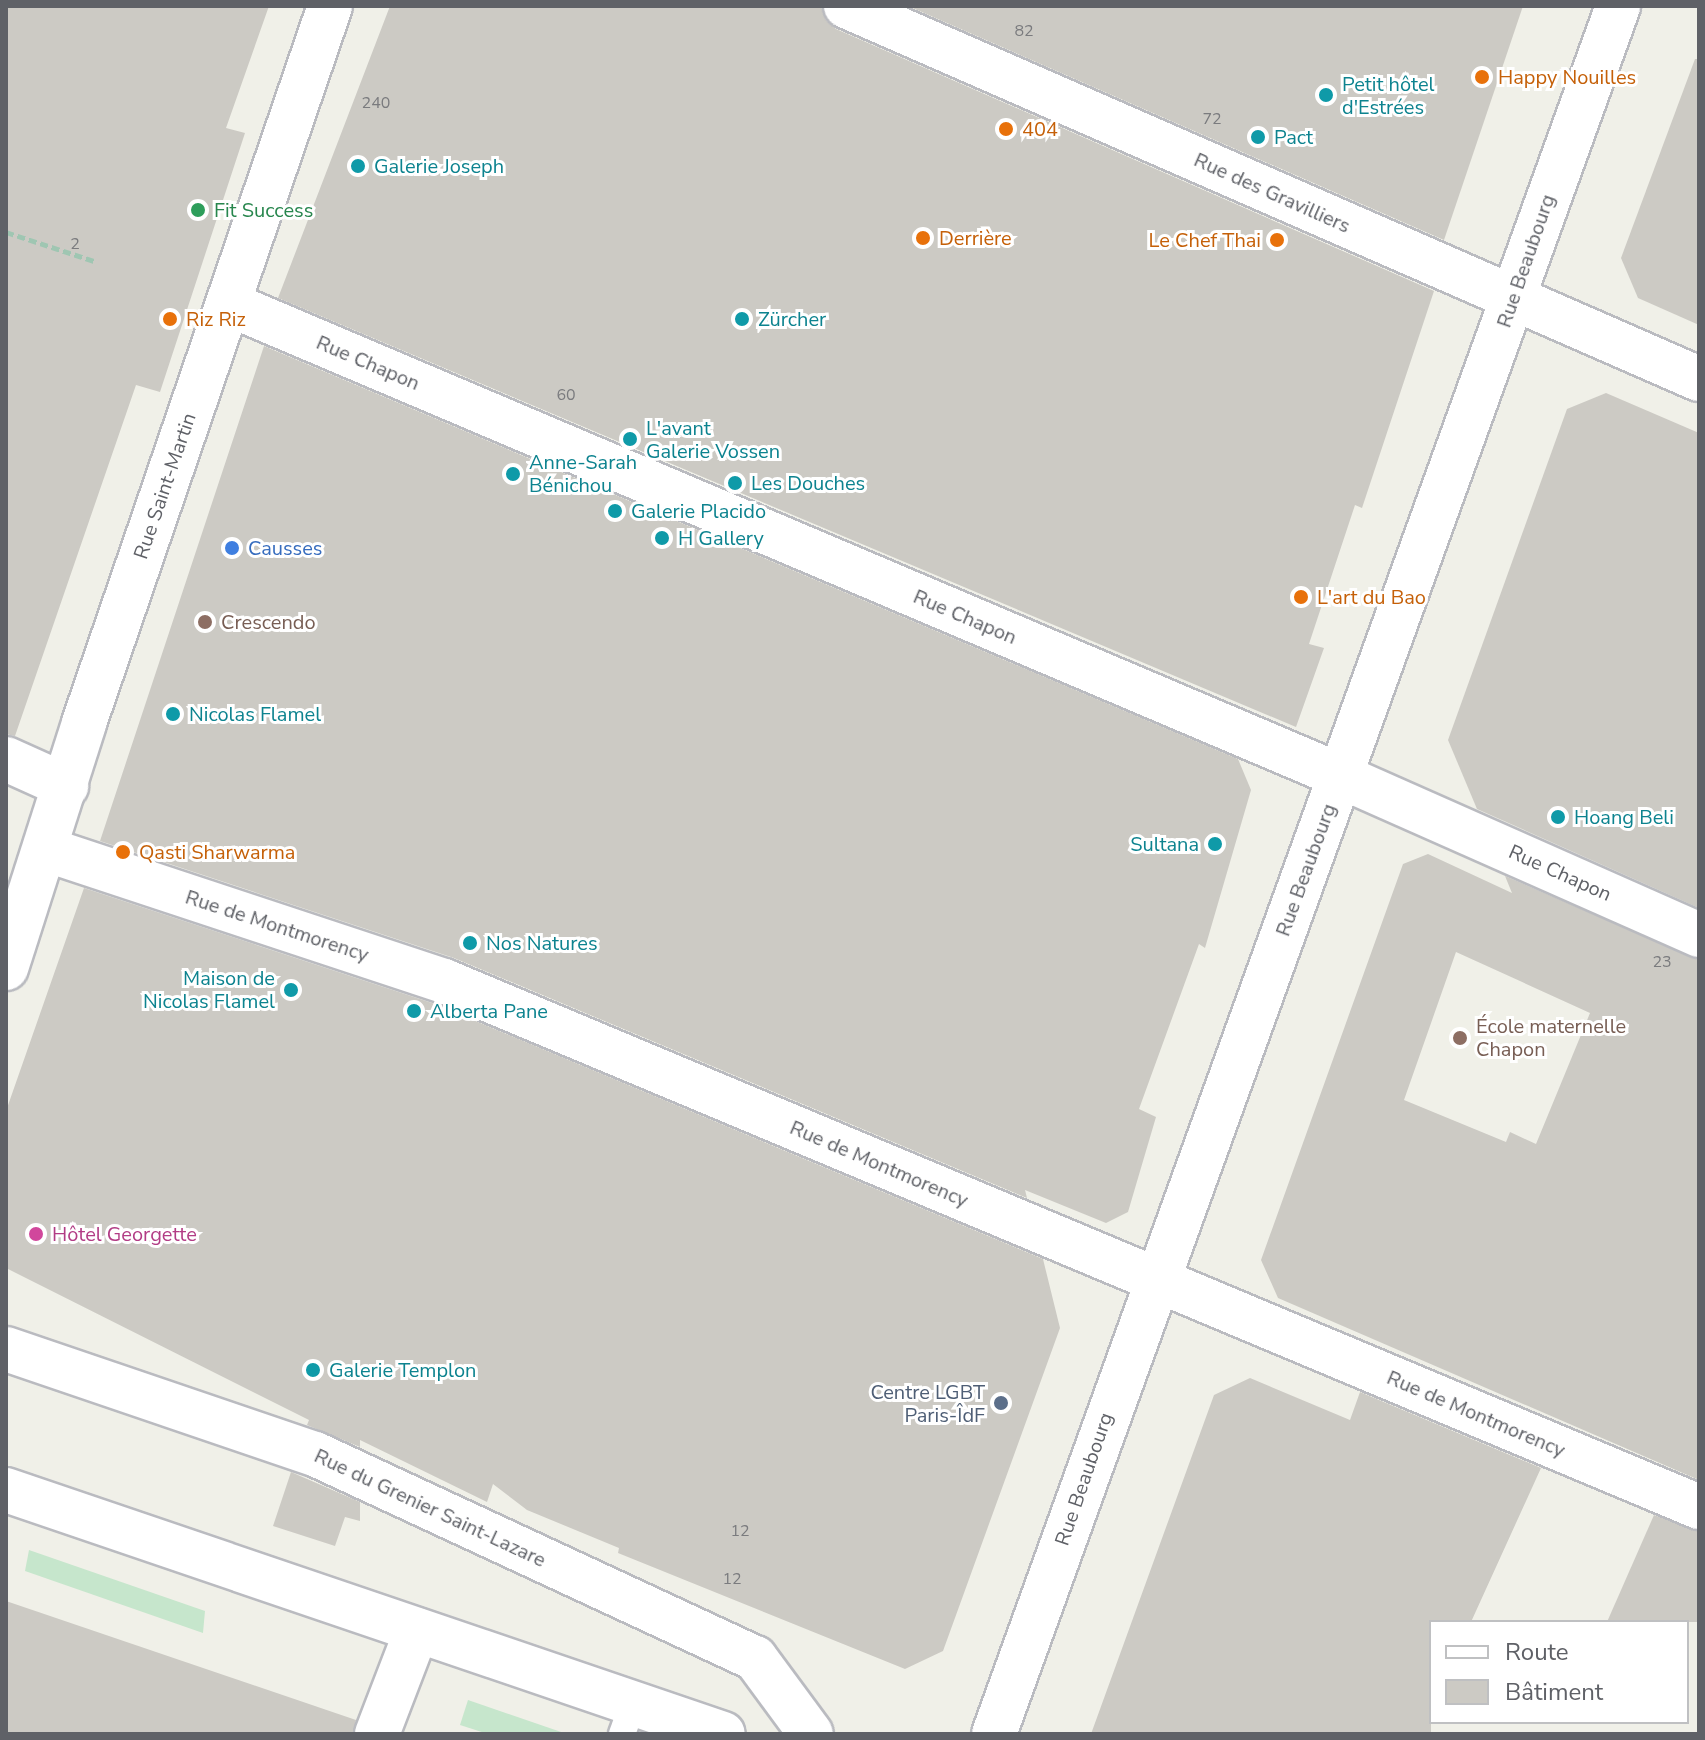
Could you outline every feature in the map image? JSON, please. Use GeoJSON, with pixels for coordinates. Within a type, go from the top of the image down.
{"type":"FeatureCollection","features":[{"type":"Feature","properties":{"kind":"street","name":"Rue Saint-Martin"},"geometry":{"type":"LineString","coordinates":[[6,968],[330,6]]}},
{"type":"Feature","properties":{"kind":"street","name":"Rue des Gravilliers"},"geometry":{"type":"LineString","coordinates":[[846,6],[1699,379]]}},
{"type":"Feature","properties":{"kind":"street","name":"Rue Beaubourg"},"geometry":{"type":"LineString","coordinates":[[994,1734],[1618,6]]}},
{"type":"Feature","properties":{"kind":"street","name":"Rue Chapon"},"geometry":{"type":"LineString","coordinates":[[229,304],[1341,776],[1699,935]]}},
{"type":"Feature","properties":{"kind":"street"},"geometry":{"type":"LineString","coordinates":[[6,759],[66,786]]}},
{"type":"Feature","properties":{"kind":"street","name":"Rue de Montmorency"},"geometry":{"type":"LineString","coordinates":[[48,850],[444,981],[1699,1507]]}},
{"type":"Feature","properties":{"kind":"street","name":"Rue du Grenier Saint-Lazare"},"geometry":{"type":"LineString","coordinates":[[6,1349],[315,1454],[755,1658],[811,1734]]}},
{"type":"Feature","properties":{"kind":"street"},"geometry":{"type":"LineString","coordinates":[[6,1490],[417,1630],[636,1720],[723,1734]]}},
{"type":"Feature","properties":{"kind":"street"},"geometry":{"type":"LineString","coordinates":[[377,1734],[417,1630]]}},
{"type":"Feature","properties":{"kind":"path"},"geometry":{"type":"LineString","coordinates":[[6,232],[94,261]]}},
{"type":"Feature","properties":{"kind":"green space"},"geometry":{"type":"Polygon","coordinates":[[[29,1550],[205,1611],[203,1633],[25,1571],[29,1550]]]}},
{"type":"Feature","properties":{"kind":"green space"},"geometry":{"type":"Polygon","coordinates":[[[468,1700],[567,1734],[488,1734],[460,1725],[468,1700]]]}},
{"type":"Feature","properties":{"kind":"building"},"geometry":{"type":"Polygon","coordinates":[[[6,6],[269,6],[226,128],[245,133],[160,392],[136,385],[15,736],[6,734],[6,6]]]}},
{"type":"Feature","properties":{"kind":"building"},"geometry":{"type":"Polygon","coordinates":[[[390,6],[821,6],[826,20],[836,29],[1434,291],[1362,508],[1355,505],[1309,644],[1324,648],[1296,727],[278,298],[390,6]]]}},
{"type":"Feature","properties":{"kind":"building"},"geometry":{"type":"Polygon","coordinates":[[[908,6],[1523,6],[1444,240],[908,6]]]}},
{"type":"Feature","properties":{"kind":"building"},"geometry":{"type":"Polygon","coordinates":[[[1695,59],[1699,59],[1699,325],[1638,298],[1621,258],[1695,59]]]}},
{"type":"Feature","properties":{"kind":"building"},"geometry":{"type":"Polygon","coordinates":[[[264,346],[1238,759],[1251,790],[1205,948],[1199,944],[1139,1109],[1156,1117],[1128,1212],[1106,1223],[1025,1190],[1027,1198],[454,958],[100,841],[264,346]]]}},
{"type":"Feature","properties":{"kind":"building"},"geometry":{"type":"Polygon","coordinates":[[[1606,393],[1699,433],[1699,908],[1477,809],[1448,740],[1567,409],[1606,393]]]}},
{"type":"Feature","properties":{"kind":"building"},"geometry":{"type":"Polygon","coordinates":[[[1428,854],[1512,893],[1505,876],[1699,960],[1699,1480],[1278,1298],[1261,1260],[1403,864],[1428,854]],[[1456,952],[1404,1100],[1506,1142],[1510,1132],[1536,1144],[1590,1013],[1456,952]]]}},
{"type":"Feature","properties":{"kind":"building"},"geometry":{"type":"Polygon","coordinates":[[[84,888],[435,1004],[1043,1259],[1060,1328],[943,1651],[905,1669],[618,1553],[619,1548],[527,1510],[493,1484],[487,1502],[360,1440],[360,1447],[307,1425],[309,1420],[6,1268],[6,1111],[84,888]]]}},
{"type":"Feature","properties":{"kind":"building"},"geometry":{"type":"Polygon","coordinates":[[[1250,1378],[1350,1420],[1360,1392],[1541,1468],[1472,1620],[1429,1620],[1431,1734],[1091,1734],[1214,1395],[1250,1378]]]}},
{"type":"Feature","properties":{"kind":"building"},"geometry":{"type":"Polygon","coordinates":[[[291,1472],[360,1502],[360,1521],[345,1517],[335,1546],[273,1526],[291,1472]]]}},
{"type":"Feature","properties":{"kind":"building"},"geometry":{"type":"Polygon","coordinates":[[[1654,1515],[1699,1531],[1699,1622],[1608,1620],[1654,1515]]]}},
{"type":"Feature","properties":{"kind":"building"},"geometry":{"type":"Polygon","coordinates":[[[6,1601],[356,1720],[353,1734],[6,1734],[6,1601]]]}},
{"type":"Feature","properties":{"kind":"place","name":"Happy Nouilles"},"geometry":{"type":"Point","coordinates":[1482,77]}},
{"type":"Feature","properties":{"kind":"place","name":"Petit hôtel d'Estrées"},"geometry":{"type":"Point","coordinates":[1326,95]}},
{"type":"Feature","properties":{"kind":"place","name":"404"},"geometry":{"type":"Point","coordinates":[1006,129]}},
{"type":"Feature","properties":{"kind":"place","name":"Pact"},"geometry":{"type":"Point","coordinates":[1258,137]}},
{"type":"Feature","properties":{"kind":"place","name":"Galerie Joseph"},"geometry":{"type":"Point","coordinates":[358,166]}},
{"type":"Feature","properties":{"kind":"place","name":"Fit Success"},"geometry":{"type":"Point","coordinates":[198,210]}},
{"type":"Feature","properties":{"kind":"place","name":"Derrière"},"geometry":{"type":"Point","coordinates":[923,238]}},
{"type":"Feature","properties":{"kind":"place","name":"Le Chef Thai"},"geometry":{"type":"Point","coordinates":[1277,240]}},
{"type":"Feature","properties":{"kind":"place","name":"Riz Riz"},"geometry":{"type":"Point","coordinates":[170,319]}},
{"type":"Feature","properties":{"kind":"place","name":"Zürcher"},"geometry":{"type":"Point","coordinates":[742,319]}},
{"type":"Feature","properties":{"kind":"place","name":"L'avant Galerie Vossen"},"geometry":{"type":"Point","coordinates":[630,439]}},
{"type":"Feature","properties":{"kind":"place","name":"Anne-Sarah Bénichou"},"geometry":{"type":"Point","coordinates":[513,474]}},
{"type":"Feature","properties":{"kind":"place","name":"Les Douches"},"geometry":{"type":"Point","coordinates":[735,483]}},
{"type":"Feature","properties":{"kind":"place","name":"Galerie Placido"},"geometry":{"type":"Point","coordinates":[615,511]}},
{"type":"Feature","properties":{"kind":"place","name":"H Gallery"},"geometry":{"type":"Point","coordinates":[662,538]}},
{"type":"Feature","properties":{"kind":"place","name":"Causses"},"geometry":{"type":"Point","coordinates":[232,548]}},
{"type":"Feature","properties":{"kind":"place","name":"L'art du Bao"},"geometry":{"type":"Point","coordinates":[1301,597]}},
{"type":"Feature","properties":{"kind":"place","name":"Crescendo"},"geometry":{"type":"Point","coordinates":[205,622]}},
{"type":"Feature","properties":{"kind":"place","name":"Nicolas Flamel"},"geometry":{"type":"Point","coordinates":[173,714]}},
{"type":"Feature","properties":{"kind":"place","name":"Hoang Beli"},"geometry":{"type":"Point","coordinates":[1558,817]}},
{"type":"Feature","properties":{"kind":"place","name":"Sultana"},"geometry":{"type":"Point","coordinates":[1215,844]}},
{"type":"Feature","properties":{"kind":"place","name":"Qasti Sharwarma"},"geometry":{"type":"Point","coordinates":[123,852]}},
{"type":"Feature","properties":{"kind":"place","name":"Nos Natures"},"geometry":{"type":"Point","coordinates":[470,943]}},
{"type":"Feature","properties":{"kind":"place","name":"Maison de Nicolas Flamel"},"geometry":{"type":"Point","coordinates":[291,990]}},
{"type":"Feature","properties":{"kind":"place","name":"Alberta Pane"},"geometry":{"type":"Point","coordinates":[414,1011]}},
{"type":"Feature","properties":{"kind":"place","name":"École maternelle Chapon"},"geometry":{"type":"Point","coordinates":[1460,1038]}},
{"type":"Feature","properties":{"kind":"place","name":"Hôtel Georgette"},"geometry":{"type":"Point","coordinates":[36,1234]}},
{"type":"Feature","properties":{"kind":"place","name":"Galerie Templon"},"geometry":{"type":"Point","coordinates":[313,1370]}},
{"type":"Feature","properties":{"kind":"place","name":"Centre LGBT Paris-ÎdF"},"geometry":{"type":"Point","coordinates":[1001,1403]}}]}
